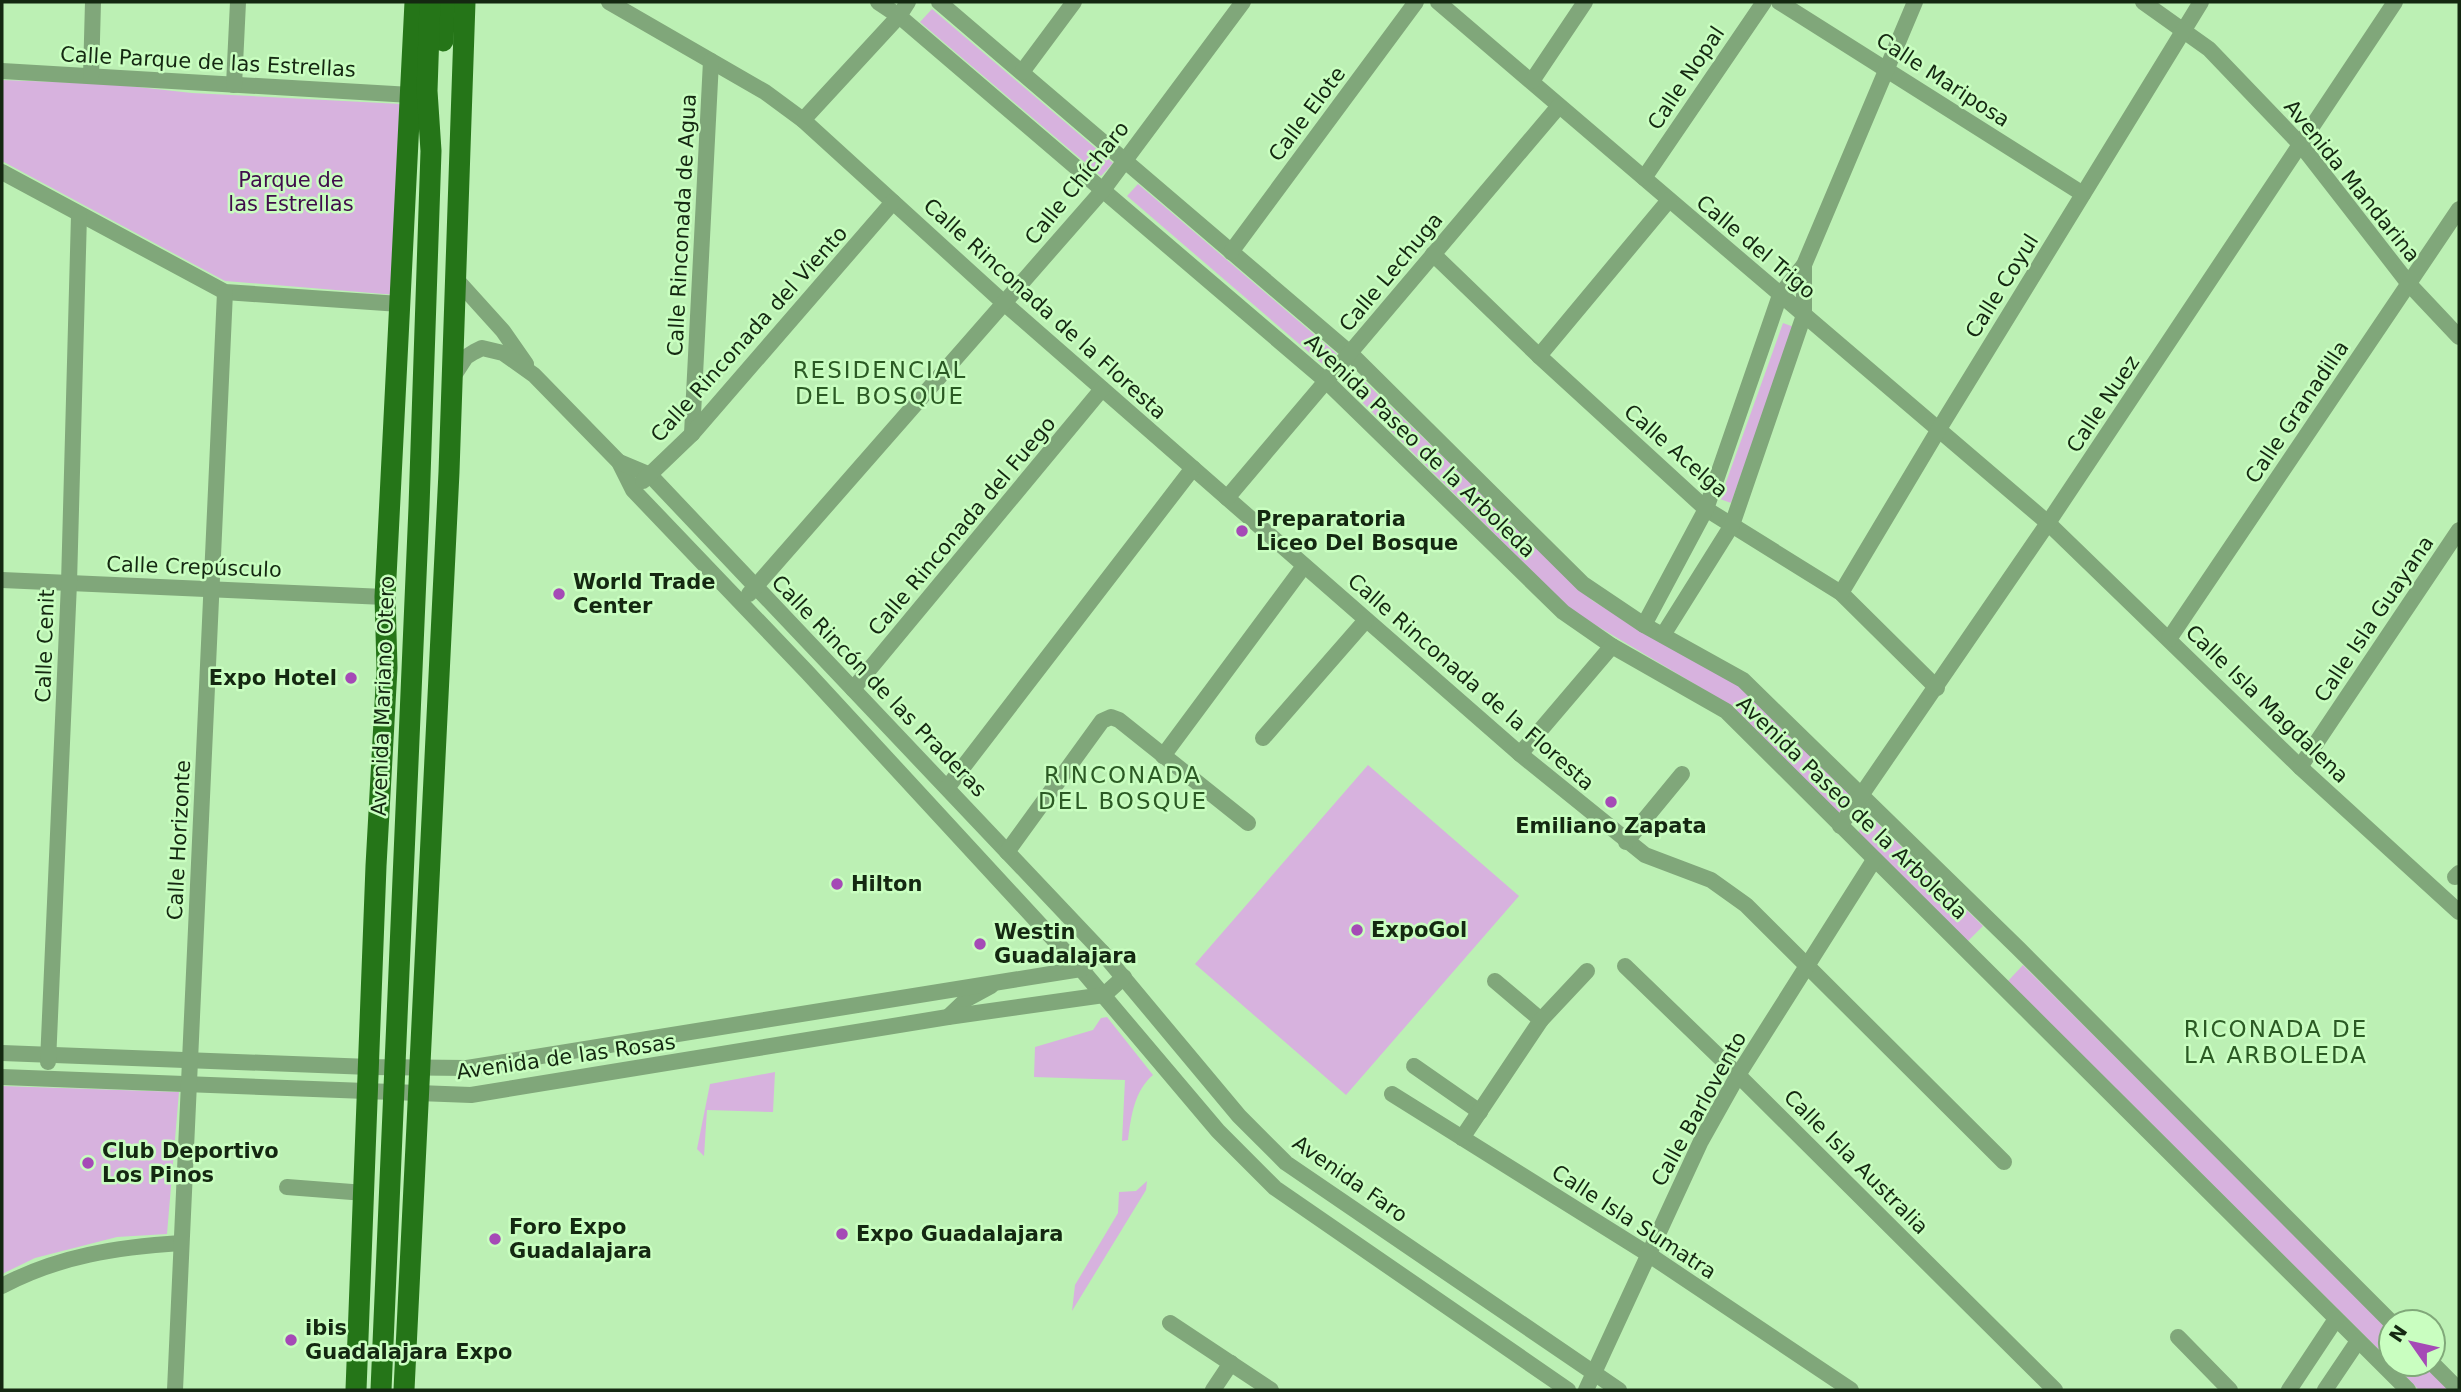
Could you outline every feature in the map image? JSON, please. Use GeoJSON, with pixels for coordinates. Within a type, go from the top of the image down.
{"type":"FeatureCollection","features":[{"type":"Feature","properties":{"kind":"main road","name":"Avenida Mariano Otero"},"geometry":{"type":"LineString","coordinates":[[381,1390],[419,507],[431,150],[415,2]]}},
{"type":"Feature","properties":{"kind":"main road","name":"Avenida Mariano Otero"},"geometry":{"type":"LineString","coordinates":[[356,1390],[387,668],[385,597],[400,304],[426,93],[430,2]]}},
{"type":"Feature","properties":{"kind":"main road","name":"Avenida Mariano Otero"},"geometry":{"type":"LineString","coordinates":[[426,93],[445,2]]}},
{"type":"Feature","properties":{"kind":"main road"},"geometry":{"type":"LineString","coordinates":[[404,1390],[449,472],[465,2]]}},
{"type":"Feature","properties":{"kind":"main road"},"geometry":{"type":"LineString","coordinates":[[410,715],[449,472]]}},
{"type":"Feature","properties":{"kind":"main road"},"geometry":{"type":"LineString","coordinates":[[387,668],[419,507]]}},
{"type":"Feature","properties":{"kind":"street"},"geometry":{"type":"LineString","coordinates":[[91,76],[93,2]]}},
{"type":"Feature","properties":{"kind":"street"},"geometry":{"type":"LineString","coordinates":[[234,85],[238,2]]}},
{"type":"Feature","properties":{"kind":"street","name":"Calle Rinconada de la Floresta"},"geometry":{"type":"LineString","coordinates":[[609,2],[765,92],[803,120],[1004,303],[1520,754],[1626,842],[1658,861],[1711,880],[1746,905],[2004,1162]]}},
{"type":"Feature","properties":{"kind":"street","name":"Avenida Paseo de la Arboleda"},"geometry":{"type":"LineString","coordinates":[[878,2],[903,9],[1103,190],[1326,381],[1563,612],[1612,646],[1726,710],[2408,1390]]}},
{"type":"Feature","properties":{"kind":"street","name":"Avenida Paseo de la Arboleda"},"geometry":{"type":"LineString","coordinates":[[939,2],[1350,353],[1583,584],[1644,625],[1744,680],[2377,1308]]}},
{"type":"Feature","properties":{"kind":"street"},"geometry":{"type":"LineString","coordinates":[[1022,72],[1074,2]]}},
{"type":"Feature","properties":{"kind":"street","name":"Calle Chícharo"},"geometry":{"type":"LineString","coordinates":[[741,604],[1103,190],[1243,2]]}},
{"type":"Feature","properties":{"kind":"street","name":"Calle Elote"},"geometry":{"type":"LineString","coordinates":[[1231,251],[1416,2]]}},
{"type":"Feature","properties":{"kind":"street","name":"Calle del Trigo"},"geometry":{"type":"LineString","coordinates":[[1438,2],[2048,523]]}},
{"type":"Feature","properties":{"kind":"street"},"geometry":{"type":"LineString","coordinates":[[1532,81],[1585,2]]}},
{"type":"Feature","properties":{"kind":"street","name":"Calle Nopal"},"geometry":{"type":"LineString","coordinates":[[1644,178],[1764,2]]}},
{"type":"Feature","properties":{"kind":"street","name":"Calle Mariposa"},"geometry":{"type":"LineString","coordinates":[[1779,2],[2083,194]]}},
{"type":"Feature","properties":{"kind":"street"},"geometry":{"type":"LineString","coordinates":[[1644,625],[1706,509],[1780,295],[1804,265],[1915,2]]}},
{"type":"Feature","properties":{"kind":"street","name":"Avenida Mandarina"},"geometry":{"type":"LineString","coordinates":[[2143,2],[2209,49],[2301,145],[2409,284],[2459,337]]}},
{"type":"Feature","properties":{"kind":"street","name":"Calle Coyul"},"geometry":{"type":"LineString","coordinates":[[1841,593],[1938,429],[2201,2]]}},
{"type":"Feature","properties":{"kind":"street","name":"Calle Nuez"},"geometry":{"type":"LineString","coordinates":[[1840,826],[1937,688],[2395,2]]}},
{"type":"Feature","properties":{"kind":"street"},"geometry":{"type":"LineString","coordinates":[[803,120],[903,9]]}},
{"type":"Feature","properties":{"kind":"street","name":"Calle Rinconada de Agua"},"geometry":{"type":"LineString","coordinates":[[692,434],[711,61]]}},
{"type":"Feature","properties":{"kind":"street","name":"Calle Parque de las Estrellas"},"geometry":{"type":"LineString","coordinates":[[2,71],[426,93]]}},
{"type":"Feature","properties":{"kind":"street","name":"Calle Lechuga"},"geometry":{"type":"LineString","coordinates":[[1227,498],[1559,106]]}},
{"type":"Feature","properties":{"kind":"street"},"geometry":{"type":"LineString","coordinates":[[2,172],[225,292],[400,304]]}},
{"type":"Feature","properties":{"kind":"street"},"geometry":{"type":"LineString","coordinates":[[1539,356],[1669,200]]}},
{"type":"Feature","properties":{"kind":"street","name":"Calle Rinconada del Viento"},"geometry":{"type":"LineString","coordinates":[[633,490],[692,434],[893,202]]}},
{"type":"Feature","properties":{"kind":"street","name":"Calle Granadilla"},"geometry":{"type":"LineString","coordinates":[[2169,639],[2459,209]]}},
{"type":"Feature","properties":{"kind":"street","name":"Calle Cenit"},"geometry":{"type":"LineString","coordinates":[[47,1079],[69,583],[79,215]]}},
{"type":"Feature","properties":{"kind":"street","name":"Calle Acelga"},"geometry":{"type":"LineString","coordinates":[[1433,254],[1539,356],[1706,509],[1841,593],[1937,688]]}},
{"type":"Feature","properties":{"kind":"street"},"geometry":{"type":"LineString","coordinates":[[1662,635],[1732,525],[1804,315],[1804,265]]}},
{"type":"Feature","properties":{"kind":"street","name":"Calle Rincón de las Praderas"},"geometry":{"type":"LineString","coordinates":[[456,279],[503,331],[534,375],[619,462],[633,490],[807,672],[1081,969]]}},
{"type":"Feature","properties":{"kind":"street","name":"Calle Horizonte"},"geometry":{"type":"LineString","coordinates":[[175,1390],[225,292]]}},
{"type":"Feature","properties":{"kind":"street","name":"Calle Rincón de las Praderas"},"geometry":{"type":"LineString","coordinates":[[451,386],[454,374],[466,357],[482,348],[503,353],[534,375]]}},
{"type":"Feature","properties":{"kind":"street","name":"Calle Rinconada del Fuego"},"geometry":{"type":"LineString","coordinates":[[853,689],[1102,389]]}},
{"type":"Feature","properties":{"kind":"street","name":"Calle Rincón de las Praderas"},"geometry":{"type":"LineString","coordinates":[[619,462],[650,475],[1101,951]]}},
{"type":"Feature","properties":{"kind":"street"},"geometry":{"type":"LineString","coordinates":[[947,788],[1193,468]]}},
{"type":"Feature","properties":{"kind":"street","name":"Calle Isla Magdalena"},"geometry":{"type":"LineString","coordinates":[[2048,523],[2300,767],[2459,912]]}},
{"type":"Feature","properties":{"kind":"street","name":"Calle Isla Guayana"},"geometry":{"type":"LineString","coordinates":[[2300,767],[2459,533]]}},
{"type":"Feature","properties":{"kind":"street"},"geometry":{"type":"LineString","coordinates":[[1163,756],[1304,566]]}},
{"type":"Feature","properties":{"kind":"street","name":"Calle Crepúsculo"},"geometry":{"type":"LineString","coordinates":[[2,580],[385,597]]}},
{"type":"Feature","properties":{"kind":"street"},"geometry":{"type":"LineString","coordinates":[[1263,738],[1366,620]]}},
{"type":"Feature","properties":{"kind":"street"},"geometry":{"type":"LineString","coordinates":[[1520,754],[1612,646]]}},
{"type":"Feature","properties":{"kind":"street"},"geometry":{"type":"LineString","coordinates":[[1007,852],[1102,721],[1111,717],[1119,720],[1248,823]]}},
{"type":"Feature","properties":{"kind":"street"},"geometry":{"type":"LineString","coordinates":[[1626,842],[1682,774]]}},
{"type":"Feature","properties":{"kind":"street","name":"Calle Barlovento"},"geometry":{"type":"LineString","coordinates":[[1586,1390],[1701,1141],[1738,1075],[1874,860]]}},
{"type":"Feature","properties":{"kind":"street"},"geometry":{"type":"LineString","coordinates":[[1101,951],[1081,969],[1218,1131],[1275,1188],[1568,1390]]}},
{"type":"Feature","properties":{"kind":"street","name":"Avenida Faro"},"geometry":{"type":"LineString","coordinates":[[1101,951],[1239,1116],[1286,1163],[1619,1390]]}},
{"type":"Feature","properties":{"kind":"street","name":"Calle Isla Australia"},"geometry":{"type":"LineString","coordinates":[[1625,966],[2054,1390]]}},
{"type":"Feature","properties":{"kind":"street","name":"Avenida de las Rosas"},"geometry":{"type":"LineString","coordinates":[[2,1053],[394,1068],[467,1068],[1081,969]]}},
{"type":"Feature","properties":{"kind":"street"},"geometry":{"type":"LineString","coordinates":[[1462,1138],[1541,1020],[1587,971]]}},
{"type":"Feature","properties":{"kind":"street"},"geometry":{"type":"LineString","coordinates":[[1104,995],[1124,976]]}},
{"type":"Feature","properties":{"kind":"street"},"geometry":{"type":"LineString","coordinates":[[948,1017],[967,999],[1003,980]]}},
{"type":"Feature","properties":{"kind":"street"},"geometry":{"type":"LineString","coordinates":[[1495,981],[1541,1020]]}},
{"type":"Feature","properties":{"kind":"street","name":"Avenida de las Rosas"},"geometry":{"type":"LineString","coordinates":[[2,1077],[471,1095],[948,1017],[1104,995]]}},
{"type":"Feature","properties":{"kind":"street"},"geometry":{"type":"LineString","coordinates":[[1415,1066],[1480,1112]]}},
{"type":"Feature","properties":{"kind":"street","name":"Calle Isla Sumatra"},"geometry":{"type":"LineString","coordinates":[[1392,1094],[1648,1254],[1851,1390]]}},
{"type":"Feature","properties":{"kind":"street"},"geometry":{"type":"LineString","coordinates":[[287,1186],[365,1193]]}},
{"type":"Feature","properties":{"kind":"street"},"geometry":{"type":"LineString","coordinates":[[2,1286],[35,1270],[69,1259],[108,1250],[181,1243]]}},
{"type":"Feature","properties":{"kind":"street"},"geometry":{"type":"LineString","coordinates":[[2289,1390],[2336,1320]]}},
{"type":"Feature","properties":{"kind":"street"},"geometry":{"type":"LineString","coordinates":[[1170,1323],[1272,1390]]}},
{"type":"Feature","properties":{"kind":"street"},"geometry":{"type":"LineString","coordinates":[[2178,1337],[2230,1390]]}},
{"type":"Feature","properties":{"kind":"street"},"geometry":{"type":"LineString","coordinates":[[2325,1390],[2358,1341]]}},
{"type":"Feature","properties":{"kind":"street"},"geometry":{"type":"LineString","coordinates":[[1213,1390],[1231,1363]]}},
{"type":"Feature","properties":{"kind":"green space"},"geometry":{"type":"Polygon","coordinates":[[[932,9],[1113,163],[1101,176],[920,22],[932,9]]]}},
{"type":"Feature","properties":{"kind":"green space","name":"Parque de las Estrellas"},"geometry":{"type":"Polygon","coordinates":[[[2,80],[110,84],[192,93],[401,104],[396,295],[225,281],[2,161],[2,80]]]}},
{"type":"Feature","properties":{"kind":"green space"},"geometry":{"type":"Polygon","coordinates":[[[1138,184],[1337,354],[1326,367],[1127,196],[1138,184]]]}},
{"type":"Feature","properties":{"kind":"green space"},"geometry":{"type":"Polygon","coordinates":[[[1783,323],[1794,327],[1731,503],[1720,499],[1783,323]]]}},
{"type":"Feature","properties":{"kind":"green space"},"geometry":{"type":"Polygon","coordinates":[[[1361,378],[1593,601],[1742,687],[1851,796],[1838,814],[1730,705],[1572,611],[1350,390],[1361,378]]]}},
{"type":"Feature","properties":{"kind":"green space","name":"ExpoGol"},"geometry":{"type":"Polygon","coordinates":[[[1368,765],[1519,896],[1346,1095],[1195,964],[1368,765]]]}},
{"type":"Feature","properties":{"kind":"green space"},"geometry":{"type":"Polygon","coordinates":[[[1869,815],[1983,926],[1967,942],[1857,834],[1869,815]]]}},
{"type":"Feature","properties":{"kind":"green space"},"geometry":{"type":"Polygon","coordinates":[[[2023,965],[2377,1317],[2377,1348],[2008,981],[2023,965]]]}},
{"type":"Feature","properties":{"kind":"green space"},"geometry":{"type":"Polygon","coordinates":[[[1107,1017],[1153,1075],[1138,1097],[1128,1140],[1122,1141],[1125,1080],[1034,1077],[1035,1047],[1093,1030],[1101,1018],[1107,1017]]]}},
{"type":"Feature","properties":{"kind":"green space"},"geometry":{"type":"Polygon","coordinates":[[[775,1072],[773,1112],[707,1110],[704,1156],[697,1149],[710,1084],[775,1072]]]}},
{"type":"Feature","properties":{"kind":"green space","name":"Club Deportivo Los Pinos"},"geometry":{"type":"Polygon","coordinates":[[[2,1086],[179,1092],[167,1234],[117,1237],[35,1258],[2,1274],[2,1086]]]}},
{"type":"Feature","properties":{"kind":"green space"},"geometry":{"type":"Polygon","coordinates":[[[1147,1181],[1146,1190],[1072,1311],[1075,1285],[1118,1213],[1119,1192],[1136,1191],[1147,1181]]]}},
{"type":"Feature","properties":{"kind":"green space"},"geometry":{"type":"Polygon","coordinates":[[[2407,1378],[2438,1378],[2450,1390],[2419,1390],[2407,1378]]]}},
{"type":"Feature","properties":{"kind":"place","name":"Preparatoria Liceo Del Bosque"},"geometry":{"type":"Point","coordinates":[1242,531]}},
{"type":"Feature","properties":{"kind":"place","name":"World Trade Center"},"geometry":{"type":"Point","coordinates":[559,594]}},
{"type":"Feature","properties":{"kind":"place","name":"Expo Hotel"},"geometry":{"type":"Point","coordinates":[351,678]}},
{"type":"Feature","properties":{"kind":"place","name":"Emiliano Zapata"},"geometry":{"type":"Point","coordinates":[1611,802]}},
{"type":"Feature","properties":{"kind":"place","name":"Hilton"},"geometry":{"type":"Point","coordinates":[837,884]}},
{"type":"Feature","properties":{"kind":"place","name":"ExpoGol"},"geometry":{"type":"Point","coordinates":[1357,930]}},
{"type":"Feature","properties":{"kind":"place","name":"Westin Guadalajara"},"geometry":{"type":"Point","coordinates":[980,944]}},
{"type":"Feature","properties":{"kind":"place","name":"Club Deportivo Los Pinos"},"geometry":{"type":"Point","coordinates":[88,1163]}},
{"type":"Feature","properties":{"kind":"place","name":"Expo Guadalajara"},"geometry":{"type":"Point","coordinates":[842,1234]}},
{"type":"Feature","properties":{"kind":"place","name":"Foro Expo Guadalajara"},"geometry":{"type":"Point","coordinates":[495,1239]}},
{"type":"Feature","properties":{"kind":"place","name":"ibis Guadalajara Expo"},"geometry":{"type":"Point","coordinates":[291,1340]}},
{"type":"Feature","properties":{"kind":"district","name":"RESIDENCIAL DEL BOSQUE"},"geometry":{"type":"Point","coordinates":[880,383]}},
{"type":"Feature","properties":{"kind":"district","name":"RINCONADA DEL BOSQUE"},"geometry":{"type":"Point","coordinates":[1123,788]}},
{"type":"Feature","properties":{"kind":"district","name":"RICONADA DE LA ARBOLEDA"},"geometry":{"type":"Point","coordinates":[2276,1042]}}]}
